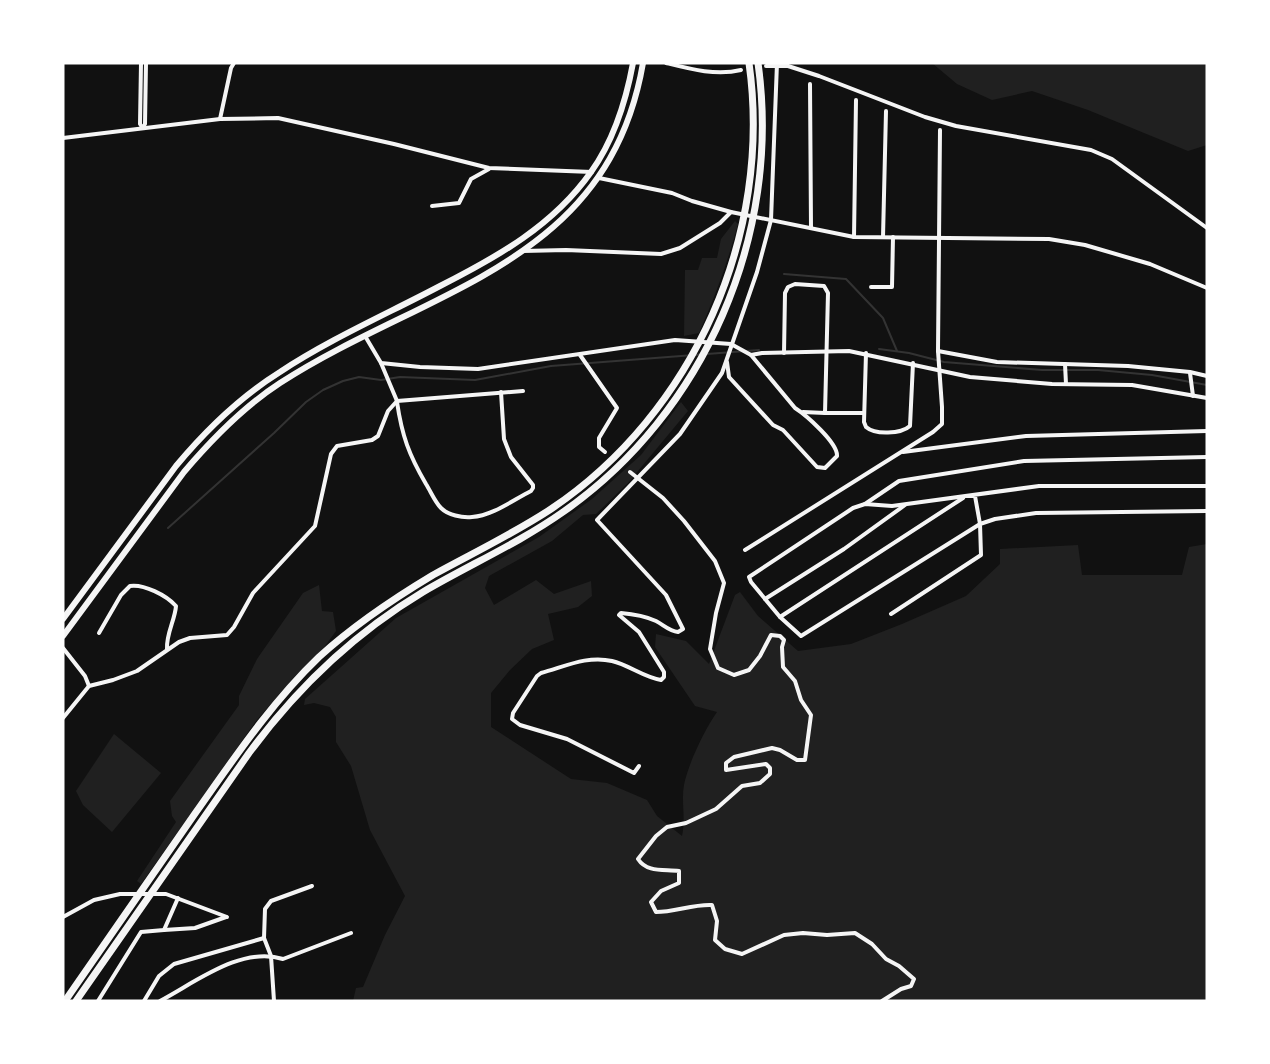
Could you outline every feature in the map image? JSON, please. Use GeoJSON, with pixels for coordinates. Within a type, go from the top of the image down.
{"type":"FeatureCollection","features":[{"type":"Feature","properties":{"kind":"highway"},"geometry":{"type":"LineString","coordinates":[[63,619],[176,466],[225,413],[246,395],[281,370],[510,248],[558,211],[592,171],[614,130],[627,92],[633,63]]}},
{"type":"Feature","properties":{"kind":"highway"},"geometry":{"type":"LineString","coordinates":[[63,636],[184,472],[223,429],[247,407],[304,368],[473,281],[523,251],[565,218],[599,178],[612,156],[626,127],[643,63]]}},
{"type":"Feature","properties":{"kind":"highway"},"geometry":{"type":"LineString","coordinates":[[65,1001],[251,735],[280,699],[315,662],[351,630],[395,598],[530,522],[578,489],[607,464],[638,432],[664,399],[704,334],[725,283],[743,220],[753,145],[749,63]]}},
{"type":"Feature","properties":{"kind":"highway"},"geometry":{"type":"LineString","coordinates":[[76,1001],[258,740],[316,674],[357,638],[395,610],[435,585],[535,530],[584,497],[614,471],[677,397],[713,336],[734,286],[752,222],[762,145],[762,102],[758,63]]}},
{"type":"Feature","properties":{"kind":"highway"},"geometry":{"type":"LineString","coordinates":[[360,328],[365,336]]}},
{"type":"Feature","properties":{"kind":"street"},"geometry":{"type":"LineString","coordinates":[[141,63],[142,127]]}},
{"type":"Feature","properties":{"kind":"street"},"geometry":{"type":"LineString","coordinates":[[142,127],[145,124],[146,63]]}},
{"type":"Feature","properties":{"kind":"street"},"geometry":{"type":"LineString","coordinates":[[220,119],[234,63]]}},
{"type":"Feature","properties":{"kind":"street"},"geometry":{"type":"LineString","coordinates":[[666,63],[713,72],[729,73],[741,70]]}},
{"type":"Feature","properties":{"kind":"street"},"geometry":{"type":"LineString","coordinates":[[766,66],[777,64],[788,66],[925,117],[956,126],[1091,150],[1112,159],[1207,228]]}},
{"type":"Feature","properties":{"kind":"street"},"geometry":{"type":"LineString","coordinates":[[751,355],[795,408],[802,412],[838,451],[836,458],[825,468],[817,466],[783,430],[773,425],[729,377],[730,346],[768,239],[771,220],[777,64]]}},
{"type":"Feature","properties":{"kind":"street"},"geometry":{"type":"LineString","coordinates":[[810,84],[811,228]]}},
{"type":"Feature","properties":{"kind":"street"},"geometry":{"type":"LineString","coordinates":[[854,237],[856,100]]}},
{"type":"Feature","properties":{"kind":"street"},"geometry":{"type":"LineString","coordinates":[[883,237],[886,111]]}},
{"type":"Feature","properties":{"kind":"street"},"geometry":{"type":"LineString","coordinates":[[63,138],[220,119],[278,118],[489,168],[520,171],[592,171]]}},
{"type":"Feature","properties":{"kind":"street"},"geometry":{"type":"LineString","coordinates":[[745,550],[942,424],[938,238],[940,130]]}},
{"type":"Feature","properties":{"kind":"street"},"geometry":{"type":"LineString","coordinates":[[432,206],[459,203],[471,179],[489,168]]}},
{"type":"Feature","properties":{"kind":"street"},"geometry":{"type":"LineString","coordinates":[[599,178],[672,193],[731,212],[854,237],[1049,239],[1084,244],[1150,264],[1207,288]]}},
{"type":"Feature","properties":{"kind":"street"},"geometry":{"type":"LineString","coordinates":[[523,251],[566,250],[661,254],[680,248],[720,223],[731,212]]}},
{"type":"Feature","properties":{"kind":"street"},"geometry":{"type":"LineString","coordinates":[[871,287],[892,287],[893,237]]}},
{"type":"Feature","properties":{"kind":"street"},"geometry":{"type":"LineString","coordinates":[[784,353],[785,293],[788,287],[795,284],[820,284],[827,290],[825,413]]}},
{"type":"Feature","properties":{"kind":"street"},"geometry":{"type":"LineString","coordinates":[[365,336],[390,383],[410,457],[442,509],[452,514],[473,517],[485,515],[533,488],[511,457],[504,439],[501,393]]}},
{"type":"Feature","properties":{"kind":"street"},"geometry":{"type":"LineString","coordinates":[[381,363],[478,369],[675,340],[730,346],[751,355],[849,351],[970,377],[1066,384],[1132,385],[1207,398]]}},
{"type":"Feature","properties":{"kind":"street"},"geometry":{"type":"LineString","coordinates":[[866,353],[864,413],[865,425],[871,431],[903,431],[912,422],[913,363]]}},
{"type":"Feature","properties":{"kind":"street"},"geometry":{"type":"LineString","coordinates":[[939,353],[997,362],[1128,366],[1207,376]]}},
{"type":"Feature","properties":{"kind":"street"},"geometry":{"type":"LineString","coordinates":[[580,354],[617,408],[599,438],[599,447],[605,452]]}},
{"type":"Feature","properties":{"kind":"street"},"geometry":{"type":"LineString","coordinates":[[639,766],[634,773],[567,740],[520,725],[512,719],[513,713],[537,676],[583,660],[612,661],[649,678],[661,680],[664,677],[664,672],[639,632],[619,615],[631,613],[644,617],[672,632],[678,632],[683,628],[666,595],[597,520],[680,434],[716,382],[728,358]]}},
{"type":"Feature","properties":{"kind":"street"},"geometry":{"type":"LineString","coordinates":[[1066,365],[1066,384]]}},
{"type":"Feature","properties":{"kind":"street"},"geometry":{"type":"LineString","coordinates":[[1191,375],[1193,396]]}},
{"type":"Feature","properties":{"kind":"street"},"geometry":{"type":"LineString","coordinates":[[63,718],[89,686],[137,671],[167,649],[190,638],[227,635],[253,593],[315,526],[331,454],[337,446],[372,440],[378,436],[388,411],[396,401],[523,391]]}},
{"type":"Feature","properties":{"kind":"street"},"geometry":{"type":"LineString","coordinates":[[802,412],[864,413]]}},
{"type":"Feature","properties":{"kind":"street"},"geometry":{"type":"LineString","coordinates":[[899,453],[1026,436],[1207,431]]}},
{"type":"Feature","properties":{"kind":"street"},"geometry":{"type":"LineString","coordinates":[[1207,458],[1024,461],[899,481],[865,504],[853,508],[749,577],[780,617],[801,636],[980,524],[995,519],[1036,513],[1207,511]]}},
{"type":"Feature","properties":{"kind":"street"},"geometry":{"type":"LineString","coordinates":[[630,472],[663,498],[715,561],[723,583],[710,649],[718,668],[734,675],[749,670],[760,656],[771,635],[780,636],[784,640],[783,667],[795,681],[801,700],[811,715],[805,760],[797,760],[772,748],[734,757],[726,763],[726,770],[765,764],[770,768],[770,774],[760,783],[742,786],[716,809],[686,823],[667,827],[650,842],[639,859],[642,865],[651,869],[679,871],[679,883],[661,891],[651,902],[656,912],[670,912],[690,906],[712,906],[717,921],[715,940],[725,949],[742,954],[784,935],[855,933],[914,979],[911,986],[901,989],[882,1001]]}},
{"type":"Feature","properties":{"kind":"street"},"geometry":{"type":"LineString","coordinates":[[865,504],[905,505],[1039,486],[1207,486]]}},
{"type":"Feature","properties":{"kind":"street"},"geometry":{"type":"LineString","coordinates":[[891,614],[981,555],[980,524],[975,496]]}},
{"type":"Feature","properties":{"kind":"street"},"geometry":{"type":"LineString","coordinates":[[780,617],[964,498]]}},
{"type":"Feature","properties":{"kind":"street"},"geometry":{"type":"LineString","coordinates":[[765,599],[844,549],[905,505]]}},
{"type":"Feature","properties":{"kind":"street"},"geometry":{"type":"LineString","coordinates":[[99,633],[122,595],[130,586],[137,585],[162,596],[176,606],[175,617],[166,640],[167,649]]}},
{"type":"Feature","properties":{"kind":"street"},"geometry":{"type":"LineString","coordinates":[[63,648],[85,676],[89,686]]}},
{"type":"Feature","properties":{"kind":"street"},"geometry":{"type":"LineString","coordinates":[[274,1001],[272,956],[264,938],[265,909],[271,901],[312,886]]}},
{"type":"Feature","properties":{"kind":"street"},"geometry":{"type":"LineString","coordinates":[[63,917],[94,900],[120,894],[166,894],[226,917],[195,928],[141,932],[98,1001]]}},
{"type":"Feature","properties":{"kind":"street"},"geometry":{"type":"LineString","coordinates":[[164,930],[178,898]]}},
{"type":"Feature","properties":{"kind":"street"},"geometry":{"type":"LineString","coordinates":[[160,1001],[230,963],[272,956],[283,959],[351,933]]}},
{"type":"Feature","properties":{"kind":"street"},"geometry":{"type":"LineString","coordinates":[[144,1001],[159,976],[174,964],[264,938]]}},
{"type":"Feature","properties":{"kind":"shaded area"},"geometry":{"type":"Polygon","coordinates":[[[932,63],[1207,63],[1207,145],[1188,151],[1088,110],[1032,91],[992,100],[957,84],[932,63]]]}},
{"type":"Feature","properties":{"kind":"shaded area"},"geometry":{"type":"Polygon","coordinates":[[[735,221],[738,224],[730,252],[699,333],[684,336],[685,270],[698,270],[702,258],[717,258],[721,239],[735,221]]]}},
{"type":"Feature","properties":{"kind":"shaded area"},"geometry":{"type":"Polygon","coordinates":[[[681,402],[688,411],[628,483],[596,514],[583,515],[552,541],[489,576],[485,588],[494,605],[536,580],[554,594],[591,581],[592,596],[578,607],[548,614],[554,640],[532,649],[491,693],[491,727],[571,779],[607,783],[647,800],[657,816],[682,836],[683,791],[686,777],[707,728],[717,712],[695,706],[655,647],[656,634],[686,641],[709,664],[735,595],[740,592],[758,616],[798,651],[851,644],[966,596],[1000,564],[1000,549],[1078,545],[1082,575],[1182,575],[1189,547],[1207,544],[1207,1001],[353,1001],[356,988],[363,987],[385,935],[405,896],[370,830],[351,766],[336,742],[336,717],[330,707],[314,703],[304,705],[305,699],[396,618],[539,537],[592,499],[641,455],[681,402]]]}},
{"type":"Feature","properties":{"kind":"shaded area"},"geometry":{"type":"Polygon","coordinates":[[[319,585],[322,611],[333,612],[336,631],[320,653],[295,676],[256,721],[141,884],[137,881],[176,822],[172,816],[170,801],[239,705],[239,696],[257,659],[303,593],[319,585]]]}},
{"type":"Feature","properties":{"kind":"shaded area"},"geometry":{"type":"Polygon","coordinates":[[[114,734],[161,773],[112,832],[83,805],[76,791],[114,734]]]}},
{"type":"Feature","properties":{"kind":"waterway"},"geometry":{"type":"LineString","coordinates":[[784,274],[846,279],[883,318],[897,351]]}},
{"type":"Feature","properties":{"kind":"waterway"},"geometry":{"type":"LineString","coordinates":[[879,349],[909,353],[944,362],[1042,370],[1098,370],[1152,375],[1207,385]]}},
{"type":"Feature","properties":{"kind":"waterway"},"geometry":{"type":"LineString","coordinates":[[168,528],[306,402],[323,390],[343,381],[359,377],[381,380],[400,377],[475,380],[551,366],[759,350]]}}]}
